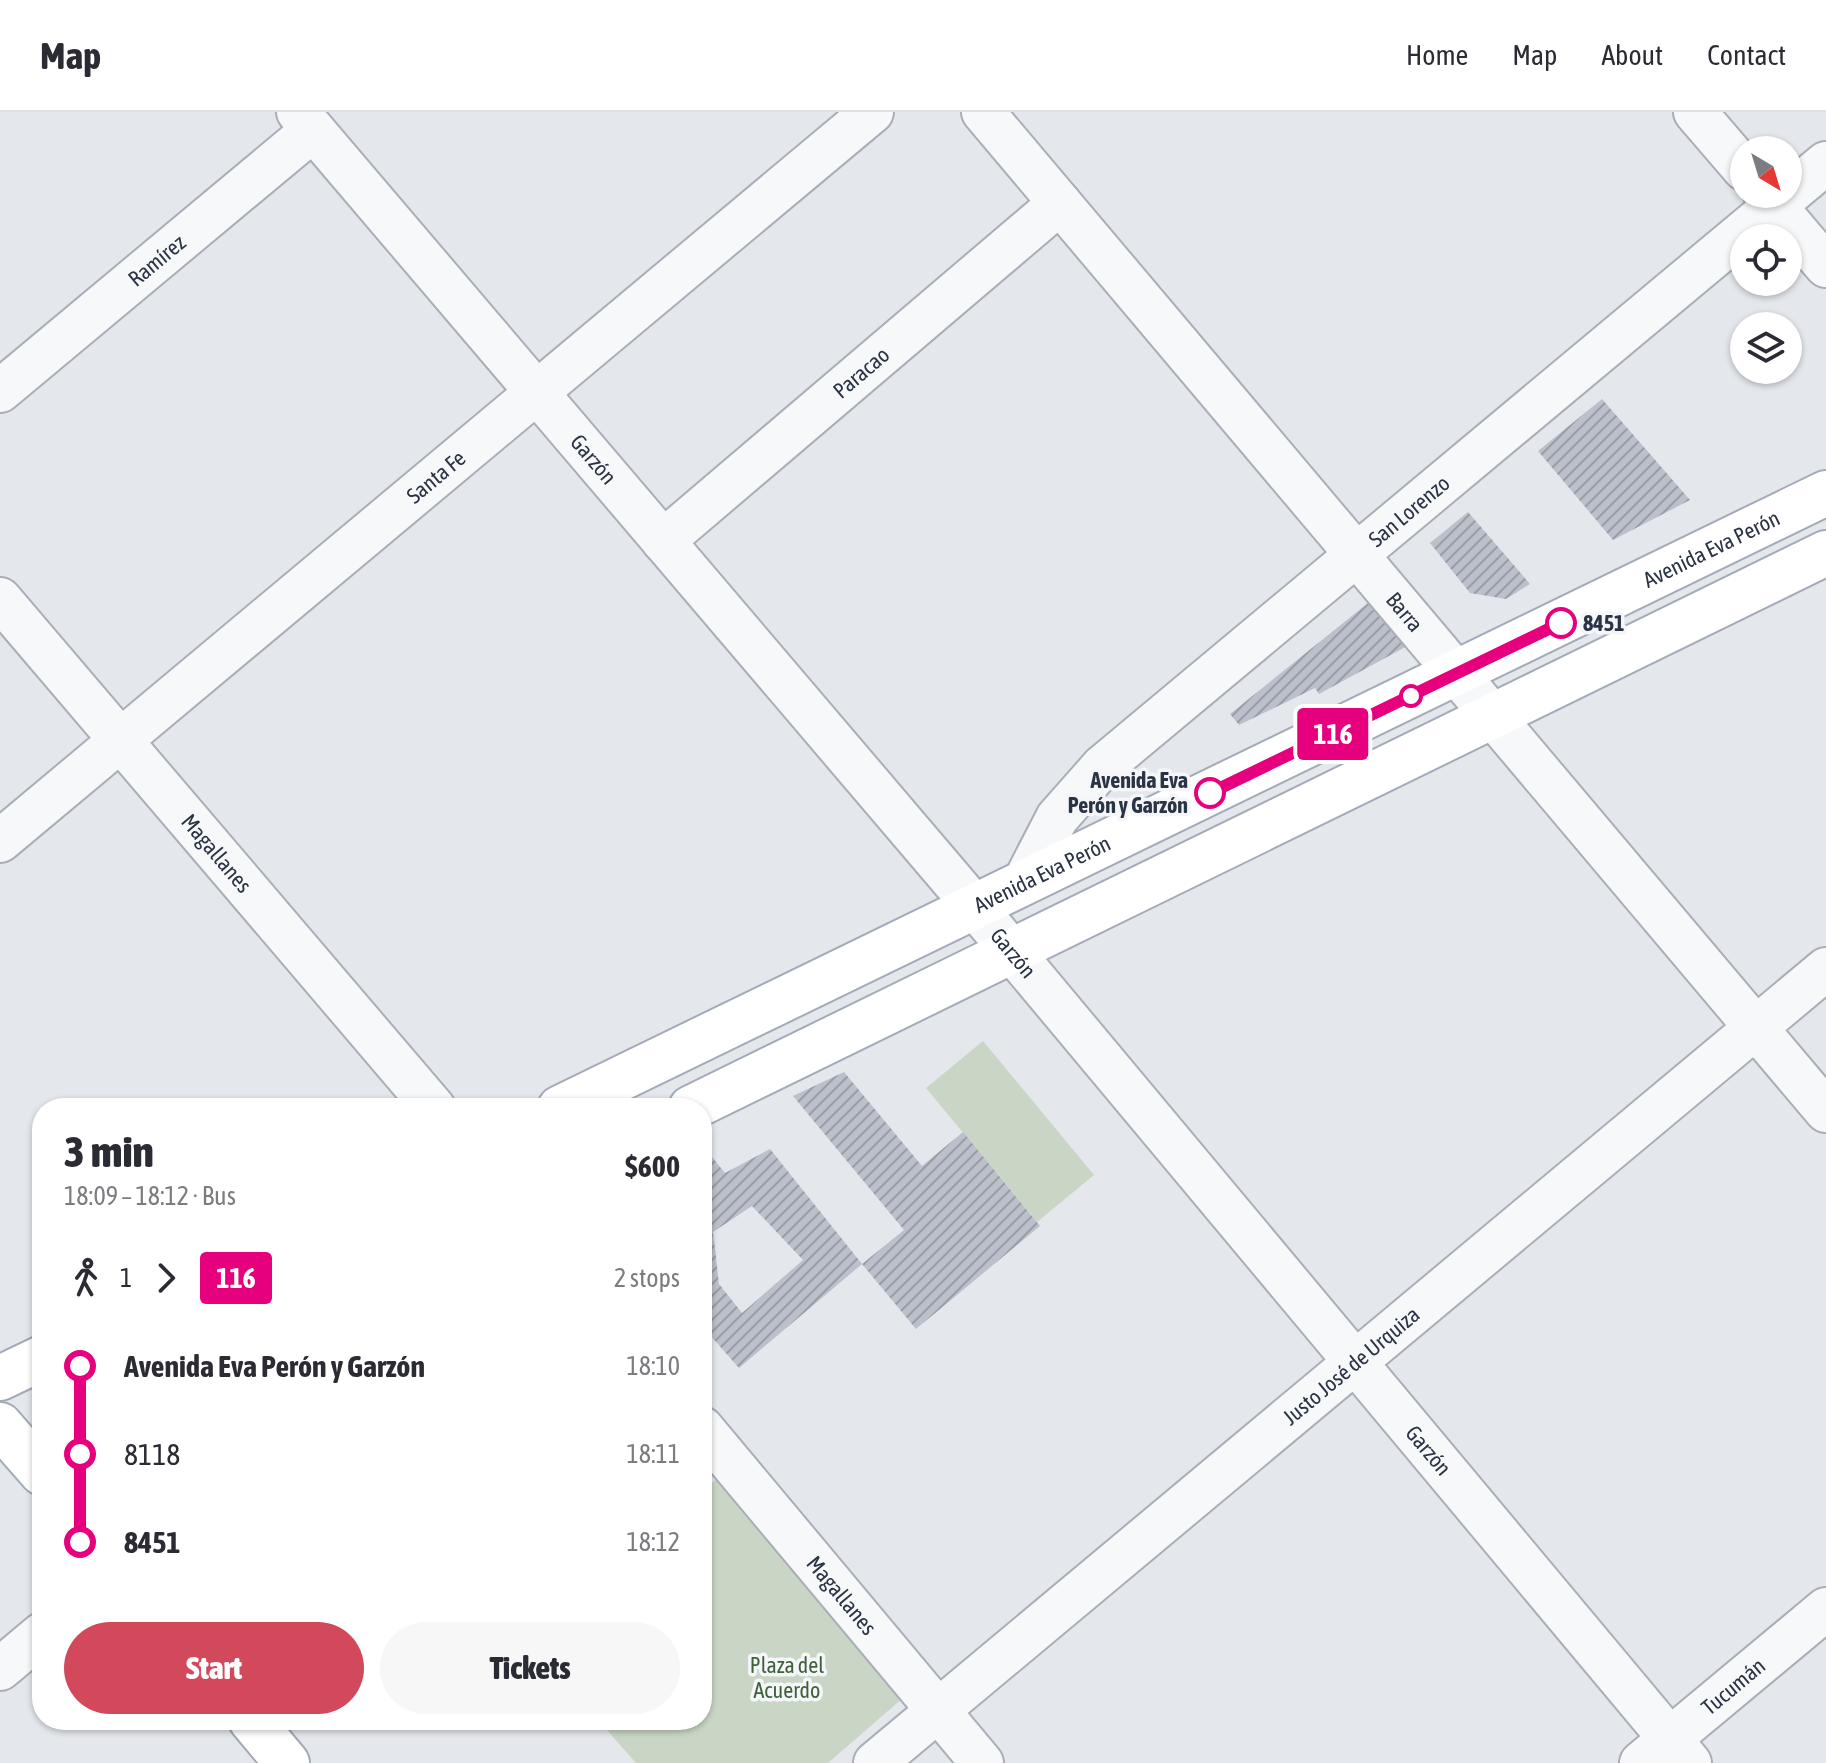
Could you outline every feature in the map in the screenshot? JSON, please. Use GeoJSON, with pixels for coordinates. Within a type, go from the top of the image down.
{"type":"FeatureCollection","features":[{"type":"Feature","properties":{"kind":"main road","name":"Avenida Eva Perón"},"geometry":{"type":"LineString","coordinates":[[581,1098],[1826,493]]}},
{"type":"Feature","properties":{"kind":"main road"},"geometry":{"type":"LineString","coordinates":[[711,1098],[1826,553]]}},
{"type":"Feature","properties":{"kind":"main road"},"geometry":{"type":"LineString","coordinates":[[0,1378],[32,1363]]}},
{"type":"Feature","properties":{"kind":"main road"},"geometry":{"type":"LineString","coordinates":[[13,1432],[32,1459]]}},
{"type":"Feature","properties":{"kind":"main road"},"geometry":{"type":"LineString","coordinates":[[259,1730],[287,1763]]}},
{"type":"Feature","properties":{"kind":"street","name":"Santa Fe"},"geometry":{"type":"LineString","coordinates":[[0,841],[872,112]]}},
{"type":"Feature","properties":{"kind":"street","name":"Barra"},"geometry":{"type":"LineString","coordinates":[[983,112],[1826,1111]]}},
{"type":"Feature","properties":{"kind":"street"},"geometry":{"type":"LineString","coordinates":[[1695,112],[1730,153]]}},
{"type":"Feature","properties":{"kind":"street","name":"Garzón"},"geometry":{"type":"LineString","coordinates":[[306,121],[975,907],[1354,1362],[1667,1755]]}},
{"type":"Feature","properties":{"kind":"street","name":"Ramírez"},"geometry":{"type":"LineString","coordinates":[[0,391],[306,121]]}},
{"type":"Feature","properties":{"kind":"street","name":"San Lorenzo"},"geometry":{"type":"LineString","coordinates":[[1802,179],[1826,163]]}},
{"type":"Feature","properties":{"kind":"street","name":"Paracao"},"geometry":{"type":"LineString","coordinates":[[663,541],[1060,203]]}},
{"type":"Feature","properties":{"kind":"street","name":"San Lorenzo"},"geometry":{"type":"LineString","coordinates":[[1023,884],[1057,818],[1102,767],[1357,555],[1761,208]]}},
{"type":"Feature","properties":{"kind":"street"},"geometry":{"type":"LineString","coordinates":[[1777,208],[1826,266]]}},
{"type":"Feature","properties":{"kind":"street","name":"Magallanes"},"geometry":{"type":"LineString","coordinates":[[0,599],[425,1098]]}},
{"type":"Feature","properties":{"kind":"street","name":"Justo José de Urquiza"},"geometry":{"type":"LineString","coordinates":[[875,1763],[1826,969]]}},
{"type":"Feature","properties":{"kind":"street","name":"Magallanes"},"geometry":{"type":"LineString","coordinates":[[712,1440],[982,1763]]}},
{"type":"Feature","properties":{"kind":"street","name":"Tucumán"},"geometry":{"type":"LineString","coordinates":[[1667,1755],[1826,1609]]}},
{"type":"Feature","properties":{"kind":"street"},"geometry":{"type":"LineString","coordinates":[[0,1669],[32,1642]]}},
{"type":"Feature","properties":{"kind":"green space"},"geometry":{"type":"Polygon","coordinates":[[[983,1041],[1094,1175],[1037,1222],[926,1088],[983,1041]]]}},
{"type":"Feature","properties":{"kind":"green space","name":"Plaza del Acuerdo"},"geometry":{"type":"Polygon","coordinates":[[[726,1472],[904,1697],[828,1763],[636,1763],[607,1730],[712,1730],[712,1483],[726,1472]]]}},
{"type":"Feature","properties":{"kind":"building"},"geometry":{"type":"Polygon","coordinates":[[[1602,399],[1690,500],[1613,540],[1538,451],[1602,399]]]}},
{"type":"Feature","properties":{"kind":"building"},"geometry":{"type":"Polygon","coordinates":[[[1468,512],[1530,584],[1506,599],[1470,593],[1430,543],[1468,512]]]}},
{"type":"Feature","properties":{"kind":"building"},"geometry":{"type":"Polygon","coordinates":[[[1373,599],[1411,644],[1319,694],[1315,688],[1239,725],[1230,714],[1373,599]]]}},
{"type":"Feature","properties":{"kind":"building"},"geometry":{"type":"Polygon","coordinates":[[[844,1072],[922,1166],[963,1132],[1040,1226],[916,1329],[862,1264],[904,1230],[793,1096],[844,1072]]]}},
{"type":"Feature","properties":{"kind":"building"},"geometry":{"type":"Polygon","coordinates":[[[770,1149],[862,1264],[739,1368],[712,1337],[712,1157],[725,1173],[770,1149]],[[752,1206],[713,1232],[719,1284],[742,1313],[803,1260],[752,1206]]]}},
{"type":"Feature","properties":{"kind":"bus line","name":"116"},"geometry":{"type":"LineString","coordinates":[[1210,793],[1561,623]]}},
{"type":"Feature","properties":{"kind":"place","name":"8451"},"geometry":{"type":"Point","coordinates":[1561,623]}},
{"type":"Feature","properties":{"kind":"place","name":"Avenida Eva Perón y Garzón"},"geometry":{"type":"Point","coordinates":[1210,793]}}]}
